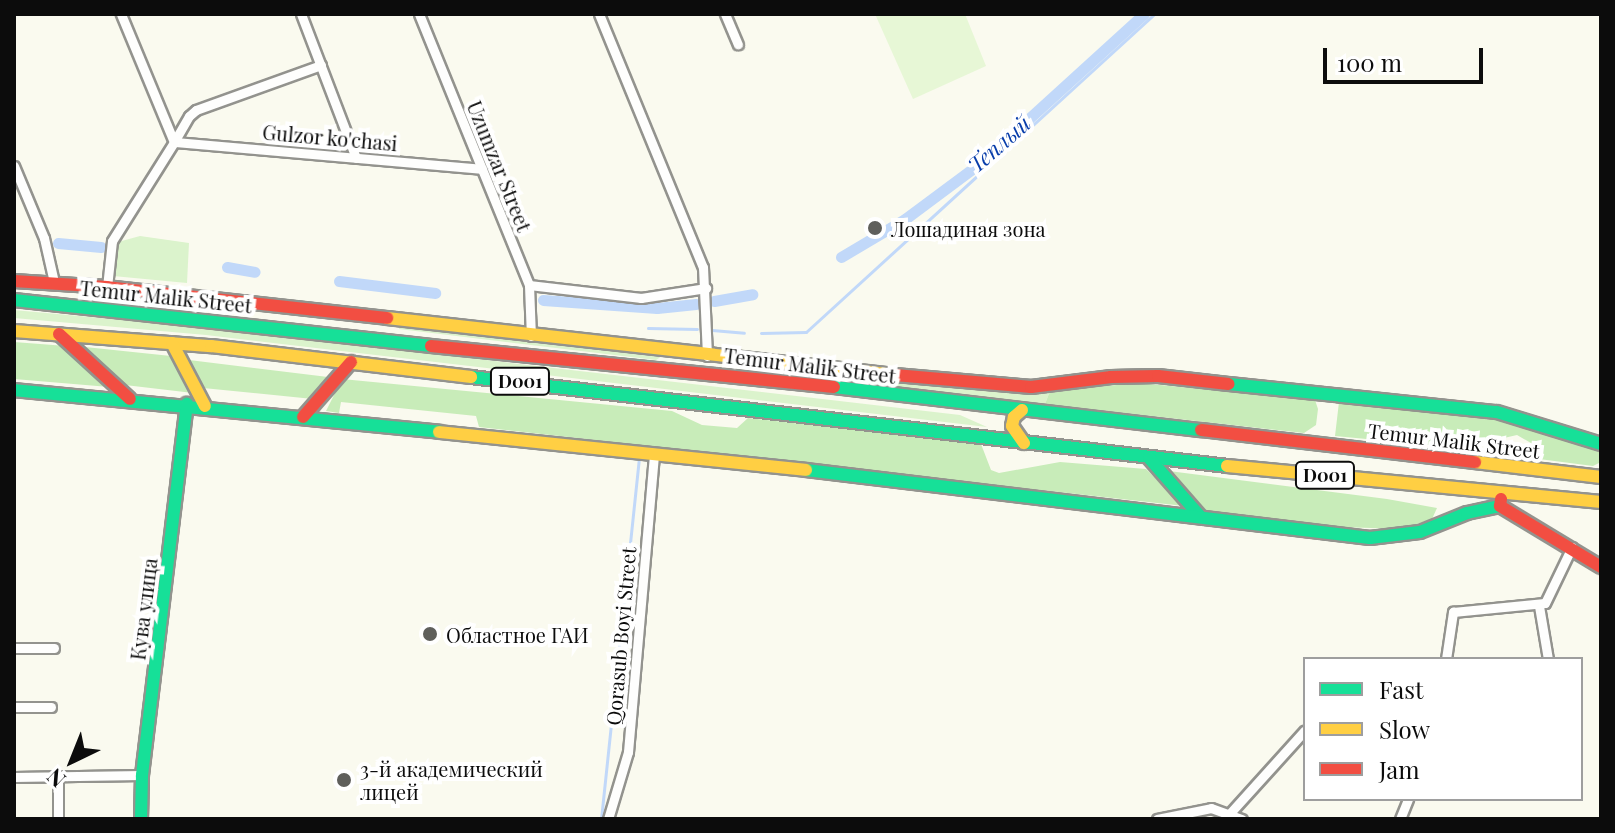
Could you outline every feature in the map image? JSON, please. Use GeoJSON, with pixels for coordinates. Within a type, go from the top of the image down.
{"type":"FeatureCollection","features":[{"type":"Feature","properties":{"kind":"main road"},"geometry":{"type":"LineString","coordinates":[[14,281],[107,287],[678,353],[1010,387],[1158,376],[1497,412],[1601,444]]}},
{"type":"Feature","properties":{"kind":"main road","name":"Temur Malik Street"},"geometry":{"type":"LineString","coordinates":[[14,300],[660,367],[1601,477]]}},
{"type":"Feature","properties":{"kind":"main road","name":"D001"},"geometry":{"type":"LineString","coordinates":[[14,331],[172,343],[351,362],[1149,458],[1601,502]]}},
{"type":"Feature","properties":{"kind":"main road"},"geometry":{"type":"LineString","coordinates":[[59,334],[130,399]]}},
{"type":"Feature","properties":{"kind":"main road"},"geometry":{"type":"LineString","coordinates":[[172,343],[205,406]]}},
{"type":"Feature","properties":{"kind":"main road"},"geometry":{"type":"LineString","coordinates":[[660,367],[678,353]]}},
{"type":"Feature","properties":{"kind":"main road"},"geometry":{"type":"LineString","coordinates":[[303,417],[351,362]]}},
{"type":"Feature","properties":{"kind":"main road"},"geometry":{"type":"LineString","coordinates":[[849,371],[870,392]]}},
{"type":"Feature","properties":{"kind":"main road"},"geometry":{"type":"LineString","coordinates":[[14,390],[187,404],[654,453],[1370,538],[1420,532],[1467,513],[1500,506],[1601,567]]}},
{"type":"Feature","properties":{"kind":"main road","name":"Кува улица"},"geometry":{"type":"LineString","coordinates":[[141,819],[142,775],[187,404]]}},
{"type":"Feature","properties":{"kind":"main road"},"geometry":{"type":"LineString","coordinates":[[1022,410],[1014,417],[1012,426],[1024,443]]}},
{"type":"Feature","properties":{"kind":"main road"},"geometry":{"type":"LineString","coordinates":[[1149,458],[1200,516]]}},
{"type":"Feature","properties":{"kind":"main road"},"geometry":{"type":"LineString","coordinates":[[1500,506],[1506,466]]}},
{"type":"Feature","properties":{"kind":"street"},"geometry":{"type":"LineString","coordinates":[[121,14],[174,142]]}},
{"type":"Feature","properties":{"kind":"street"},"geometry":{"type":"LineString","coordinates":[[301,14],[356,158]]}},
{"type":"Feature","properties":{"kind":"street","name":"Uzumzar Street"},"geometry":{"type":"LineString","coordinates":[[419,14],[529,285],[531,336]]}},
{"type":"Feature","properties":{"kind":"street"},"geometry":{"type":"LineString","coordinates":[[599,14],[703,267],[707,356]]}},
{"type":"Feature","properties":{"kind":"street"},"geometry":{"type":"LineString","coordinates":[[725,14],[738,44]]}},
{"type":"Feature","properties":{"kind":"street"},"geometry":{"type":"LineString","coordinates":[[107,287],[112,241],[189,116],[196,110],[321,65]]}},
{"type":"Feature","properties":{"kind":"street","name":"Gulzor ko'chasi"},"geometry":{"type":"LineString","coordinates":[[174,142],[482,169]]}},
{"type":"Feature","properties":{"kind":"street"},"geometry":{"type":"LineString","coordinates":[[14,166],[44,238],[54,282]]}},
{"type":"Feature","properties":{"kind":"street"},"geometry":{"type":"LineString","coordinates":[[529,285],[641,298],[706,288]]}},
{"type":"Feature","properties":{"kind":"street","name":"Qorasub Boyi Street"},"geometry":{"type":"LineString","coordinates":[[608,819],[628,752],[654,453]]}},
{"type":"Feature","properties":{"kind":"street"},"geometry":{"type":"LineString","coordinates":[[1446,657],[1453,612],[1539,606],[1545,603],[1572,547]]}},
{"type":"Feature","properties":{"kind":"street"},"geometry":{"type":"LineString","coordinates":[[1539,606],[1548,657]]}},
{"type":"Feature","properties":{"kind":"street"},"geometry":{"type":"LineString","coordinates":[[14,648],[54,648]]}},
{"type":"Feature","properties":{"kind":"street"},"geometry":{"type":"LineString","coordinates":[[14,707],[51,707]]}},
{"type":"Feature","properties":{"kind":"street"},"geometry":{"type":"LineString","coordinates":[[1231,812],[1303,732]]}},
{"type":"Feature","properties":{"kind":"street"},"geometry":{"type":"LineString","coordinates":[[14,777],[142,775]]}},
{"type":"Feature","properties":{"kind":"street"},"geometry":{"type":"LineString","coordinates":[[58,778],[58,819]]}},
{"type":"Feature","properties":{"kind":"street"},"geometry":{"type":"LineString","coordinates":[[1157,819],[1195,815],[1211,808],[1231,812],[1242,819]]}},
{"type":"Feature","properties":{"kind":"green space"},"geometry":{"type":"Polygon","coordinates":[[[875,14],[965,14],[986,66],[913,99],[875,14]]]}},
{"type":"Feature","properties":{"kind":"green space"},"geometry":{"type":"Polygon","coordinates":[[[140,236],[189,243],[187,283],[113,276],[118,242],[140,236]]]}},
{"type":"Feature","properties":{"kind":"green space"},"geometry":{"type":"Polygon","coordinates":[[[14,310],[209,328],[960,415],[987,427],[206,335],[14,318],[14,310]]]}},
{"type":"Feature","properties":{"kind":"green space"},"geometry":{"type":"Polygon","coordinates":[[[400,323],[665,354],[656,360],[399,329],[400,323]]]}},
{"type":"Feature","properties":{"kind":"green space"},"geometry":{"type":"Polygon","coordinates":[[[14,342],[66,346],[109,387],[14,379],[14,342]]]}},
{"type":"Feature","properties":{"kind":"green space"},"geometry":{"type":"Polygon","coordinates":[[[85,347],[171,356],[193,393],[125,385],[85,347]]]}},
{"type":"Feature","properties":{"kind":"green space"},"geometry":{"type":"Polygon","coordinates":[[[189,360],[328,377],[313,399],[203,388],[189,360]]]}},
{"type":"Feature","properties":{"kind":"green space"},"geometry":{"type":"Polygon","coordinates":[[[860,376],[1007,393],[1050,391],[1045,404],[867,383],[860,376]]]}},
{"type":"Feature","properties":{"kind":"green space"},"geometry":{"type":"Polygon","coordinates":[[[342,379],[672,411],[702,425],[737,428],[748,418],[981,444],[991,470],[999,473],[1060,462],[1146,469],[1184,506],[479,427],[476,416],[341,402],[339,413],[326,411],[342,379]]]}},
{"type":"Feature","properties":{"kind":"green space"},"geometry":{"type":"Polygon","coordinates":[[[1139,383],[1315,400],[1318,409],[1316,425],[1304,433],[1045,404],[1050,391],[1139,383]]]}},
{"type":"Feature","properties":{"kind":"green space"},"geometry":{"type":"Polygon","coordinates":[[[1339,402],[1503,421],[1601,452],[1601,462],[1593,466],[1539,459],[1531,443],[1517,435],[1460,448],[1335,436],[1339,402]]]}},
{"type":"Feature","properties":{"kind":"green space"},"geometry":{"type":"Polygon","coordinates":[[[1169,471],[1437,508],[1432,519],[1402,529],[1340,527],[1199,510],[1169,471]]]}},
{"type":"Feature","properties":{"kind":"waterway","name":"Теплый"},"geometry":{"type":"LineString","coordinates":[[841,257],[905,219],[980,163],[1144,14]]}},
{"type":"Feature","properties":{"kind":"waterway"},"geometry":{"type":"LineString","coordinates":[[761,333],[806,332],[1154,14]]}},
{"type":"Feature","properties":{"kind":"waterway","name":"Теплый"},"geometry":{"type":"LineString","coordinates":[[58,243],[101,247]]}},
{"type":"Feature","properties":{"kind":"waterway","name":"Теплый"},"geometry":{"type":"LineString","coordinates":[[227,267],[255,272]]}},
{"type":"Feature","properties":{"kind":"waterway","name":"Теплый"},"geometry":{"type":"LineString","coordinates":[[339,281],[435,293]]}},
{"type":"Feature","properties":{"kind":"waterway","name":"Теплый"},"geometry":{"type":"LineString","coordinates":[[714,301],[752,294]]}},
{"type":"Feature","properties":{"kind":"waterway","name":"Теплый"},"geometry":{"type":"LineString","coordinates":[[543,300],[657,308],[696,304]]}},
{"type":"Feature","properties":{"kind":"waterway"},"geometry":{"type":"LineString","coordinates":[[648,328],[697,329]]}},
{"type":"Feature","properties":{"kind":"waterway"},"geometry":{"type":"LineString","coordinates":[[712,330],[744,333]]}},
{"type":"Feature","properties":{"kind":"waterway"},"geometry":{"type":"LineString","coordinates":[[601,819],[639,458]]}},
{"type":"Feature","properties":{"kind":"traffic: fast"},"geometry":{"type":"LineString","coordinates":[[14,300],[431,346]]}},
{"type":"Feature","properties":{"kind":"traffic: fast"},"geometry":{"type":"LineString","coordinates":[[471,377],[1227,466]]}},
{"type":"Feature","properties":{"kind":"traffic: fast"},"geometry":{"type":"LineString","coordinates":[[1229,384],[1497,412],[1601,444]]}},
{"type":"Feature","properties":{"kind":"traffic: fast"},"geometry":{"type":"LineString","coordinates":[[834,387],[1201,430]]}},
{"type":"Feature","properties":{"kind":"traffic: fast"},"geometry":{"type":"LineString","coordinates":[[14,390],[439,432]]}},
{"type":"Feature","properties":{"kind":"traffic: fast"},"geometry":{"type":"LineString","coordinates":[[141,819],[142,775],[187,404]]}},
{"type":"Feature","properties":{"kind":"traffic: fast"},"geometry":{"type":"LineString","coordinates":[[1149,458],[1200,516]]}},
{"type":"Feature","properties":{"kind":"traffic: fast"},"geometry":{"type":"LineString","coordinates":[[806,470],[1370,538],[1420,532],[1467,513],[1500,506]]}},
{"type":"Feature","properties":{"kind":"traffic: slow"},"geometry":{"type":"LineString","coordinates":[[387,318],[895,375]]}},
{"type":"Feature","properties":{"kind":"traffic: slow"},"geometry":{"type":"LineString","coordinates":[[14,331],[211,346],[471,377]]}},
{"type":"Feature","properties":{"kind":"traffic: slow"},"geometry":{"type":"LineString","coordinates":[[172,343],[205,406]]}},
{"type":"Feature","properties":{"kind":"traffic: slow"},"geometry":{"type":"LineString","coordinates":[[1022,410],[1014,417],[1012,426],[1024,443]]}},
{"type":"Feature","properties":{"kind":"traffic: slow"},"geometry":{"type":"LineString","coordinates":[[439,432],[806,470]]}},
{"type":"Feature","properties":{"kind":"traffic: slow"},"geometry":{"type":"LineString","coordinates":[[1475,462],[1601,477]]}},
{"type":"Feature","properties":{"kind":"traffic: slow"},"geometry":{"type":"LineString","coordinates":[[1227,466],[1601,502]]}},
{"type":"Feature","properties":{"kind":"traffic: jam"},"geometry":{"type":"LineString","coordinates":[[14,281],[107,287],[387,318]]}},
{"type":"Feature","properties":{"kind":"traffic: jam"},"geometry":{"type":"LineString","coordinates":[[59,334],[130,399]]}},
{"type":"Feature","properties":{"kind":"traffic: jam"},"geometry":{"type":"LineString","coordinates":[[431,346],[834,387]]}},
{"type":"Feature","properties":{"kind":"traffic: jam"},"geometry":{"type":"LineString","coordinates":[[303,417],[351,362]]}},
{"type":"Feature","properties":{"kind":"traffic: jam"},"geometry":{"type":"LineString","coordinates":[[895,375],[1031,387],[1111,377],[1158,376],[1229,384]]}},
{"type":"Feature","properties":{"kind":"traffic: jam"},"geometry":{"type":"LineString","coordinates":[[1201,430],[1475,462]]}},
{"type":"Feature","properties":{"kind":"traffic: jam"},"geometry":{"type":"LineString","coordinates":[[1501,499],[1500,506],[1601,567]]}},
{"type":"Feature","properties":{"kind":"place","name":"Лошадиная зона"},"geometry":{"type":"Point","coordinates":[875,228]}},
{"type":"Feature","properties":{"kind":"place","name":"Областное ГАИ"},"geometry":{"type":"Point","coordinates":[430,634]}},
{"type":"Feature","properties":{"kind":"place","name":"3-й академический лицей"},"geometry":{"type":"Point","coordinates":[344,780]}}]}
